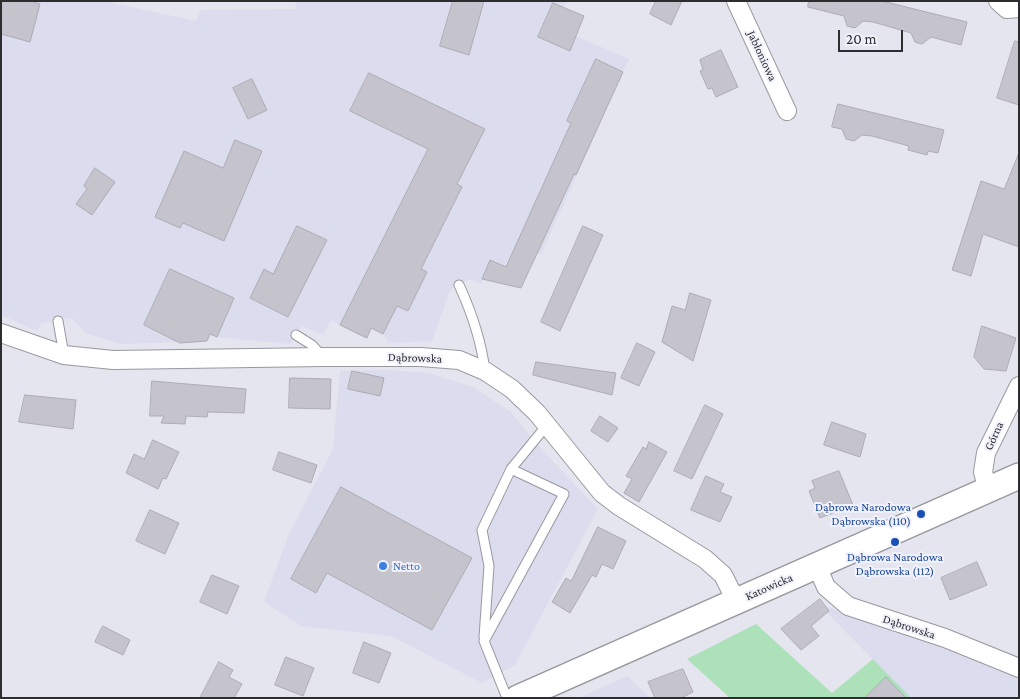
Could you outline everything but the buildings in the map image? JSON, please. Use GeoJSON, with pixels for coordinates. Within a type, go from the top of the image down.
{"type":"FeatureCollection","features":[{"type":"Feature","properties":{"kind":"street","name":"Jabłoniowa"},"geometry":{"type":"LineString","coordinates":[[736,1],[787,111]]}},
{"type":"Feature","properties":{"kind":"street"},"geometry":{"type":"LineString","coordinates":[[998,1],[1007,9],[1019,8]]}},
{"type":"Feature","properties":{"kind":"street","name":"Dąbrowska"},"geometry":{"type":"LineString","coordinates":[[1,333],[64,355],[113,360],[323,357],[459,360],[485,370],[512,389],[547,425],[602,493],[627,511],[705,559],[722,575],[736,601]]}},
{"type":"Feature","properties":{"kind":"street","name":"Górna"},"geometry":{"type":"LineString","coordinates":[[988,490],[983,472],[986,453],[1019,386]]}},
{"type":"Feature","properties":{"kind":"street","name":"Katowicka"},"geometry":{"type":"LineString","coordinates":[[518,698],[1019,476]]}},
{"type":"Feature","properties":{"kind":"street","name":"Dąbrowska"},"geometry":{"type":"LineString","coordinates":[[817,566],[826,587],[848,606],[944,638],[1019,668]]}},
{"type":"Feature","properties":{"kind":"lane"},"geometry":{"type":"LineString","coordinates":[[459,285],[472,313],[481,342],[485,370]]}},
{"type":"Feature","properties":{"kind":"lane"},"geometry":{"type":"LineString","coordinates":[[58,321],[64,355]]}},
{"type":"Feature","properties":{"kind":"lane"},"geometry":{"type":"LineString","coordinates":[[296,335],[312,345],[323,357]]}},
{"type":"Feature","properties":{"kind":"lane"},"geometry":{"type":"LineString","coordinates":[[507,698],[484,641],[489,566],[482,530],[511,469],[547,425]]}},
{"type":"Feature","properties":{"kind":"lane"},"geometry":{"type":"LineString","coordinates":[[484,641],[564,494],[511,469]]}},
{"type":"Feature","properties":{"kind":"shaded area"},"geometry":{"type":"Polygon","coordinates":[[[1,1],[102,1],[196,21],[201,10],[295,9],[297,1],[566,1],[555,27],[629,59],[541,254],[537,253],[516,288],[484,277],[481,284],[469,279],[450,290],[432,341],[389,343],[383,334],[372,328],[366,339],[331,320],[323,335],[302,326],[290,344],[217,337],[210,334],[207,341],[121,344],[85,333],[72,318],[41,323],[37,331],[1,315],[1,1]]]}},
{"type":"Feature","properties":{"kind":"shaded area"},"geometry":{"type":"Polygon","coordinates":[[[387,370],[428,373],[473,387],[511,412],[534,441],[598,509],[515,665],[482,683],[391,636],[301,626],[264,602],[289,534],[333,449],[340,371],[387,370]]]}},
{"type":"Feature","properties":{"kind":"shaded area"},"geometry":{"type":"Polygon","coordinates":[[[818,604],[943,644],[1019,673],[1019,698],[911,698],[818,604]]]}},
{"type":"Feature","properties":{"kind":"shaded area"},"geometry":{"type":"Polygon","coordinates":[[[627,676],[650,698],[579,698],[627,676]]]}},
{"type":"Feature","properties":{"kind":"green space"},"geometry":{"type":"Polygon","coordinates":[[[756,624],[832,693],[873,659],[911,698],[730,698],[687,659],[756,624]]]}},
{"type":"Feature","properties":{"kind":"place","name":"Dąbrowa Narodowa Dąbrowska (110)"},"geometry":{"type":"Point","coordinates":[921,514]}},
{"type":"Feature","properties":{"kind":"place","name":"Dąbrowa Narodowa Dąbrowska (112)"},"geometry":{"type":"Point","coordinates":[895,542]}},
{"type":"Feature","properties":{"kind":"place","name":"Netto"},"geometry":{"type":"Point","coordinates":[383,566]}}]}
